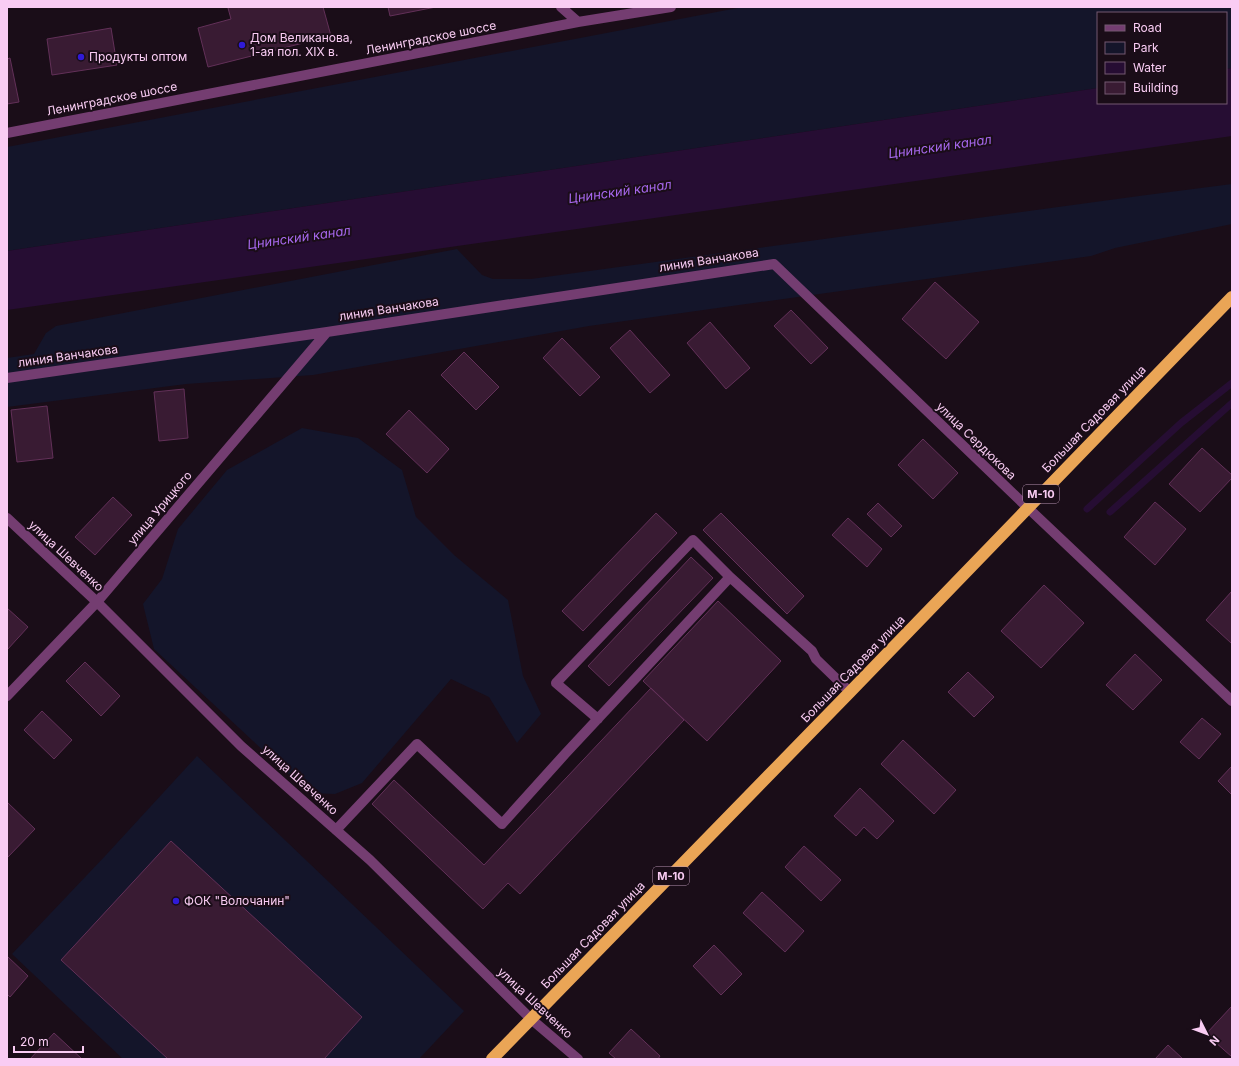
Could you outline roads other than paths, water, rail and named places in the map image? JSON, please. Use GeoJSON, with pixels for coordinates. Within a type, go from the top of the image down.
{"type":"FeatureCollection","features":[{"type":"Feature","properties":{"kind":"highway","name":"Большая Садовая улица"},"geometry":{"type":"LineString","coordinates":[[492,1059],[850,692],[1232,296]]}},
{"type":"Feature","properties":{"kind":"street"},"geometry":{"type":"LineString","coordinates":[[561,7],[578,22]]}},
{"type":"Feature","properties":{"kind":"street","name":"Ленинградское шоссе"},"geometry":{"type":"LineString","coordinates":[[7,133],[578,22],[671,7]]}},
{"type":"Feature","properties":{"kind":"street","name":"линия Ванчакова"},"geometry":{"type":"LineString","coordinates":[[7,378],[327,332],[774,264]]}},
{"type":"Feature","properties":{"kind":"street","name":"улица Сердюкова"},"geometry":{"type":"LineString","coordinates":[[774,264],[1232,701]]}},
{"type":"Feature","properties":{"kind":"street","name":"улица Урицкого"},"geometry":{"type":"LineString","coordinates":[[7,696],[97,602],[327,332]]}},
{"type":"Feature","properties":{"kind":"street","name":"улица Шевченко"},"geometry":{"type":"LineString","coordinates":[[7,518],[97,602],[241,746],[370,860],[531,1019],[578,1059]]}},
{"type":"Feature","properties":{"kind":"street"},"geometry":{"type":"LineString","coordinates":[[598,719],[556,683],[693,540],[730,577],[812,651],[820,663],[850,692]]}},
{"type":"Feature","properties":{"kind":"street"},"geometry":{"type":"LineString","coordinates":[[336,830],[418,744],[502,824],[730,577]]}},
{"type":"Feature","properties":{"kind":"water","name":"Цнинский канал"},"geometry":{"type":"Polygon","coordinates":[[[1232,68],[1232,136],[7,310],[7,251],[1097,88],[1097,104],[1227,104],[1227,69],[1232,68]]]}},
{"type":"Feature","properties":{"kind":"waterway"},"geometry":{"type":"LineString","coordinates":[[1087,509],[1181,423],[1232,383]]}},
{"type":"Feature","properties":{"kind":"waterway"},"geometry":{"type":"LineString","coordinates":[[1110,512],[1232,403]]}},
{"type":"Feature","properties":{"kind":"place","name":"Дом Великанова, 1-ая пол. XIX в."},"geometry":{"type":"Point","coordinates":[242,45]}},
{"type":"Feature","properties":{"kind":"place","name":"Продукты оптом"},"geometry":{"type":"Point","coordinates":[81,57]}},
{"type":"Feature","properties":{"kind":"place","name":"ФОК \"Волочанин\""},"geometry":{"type":"Point","coordinates":[176,901]}}]}
